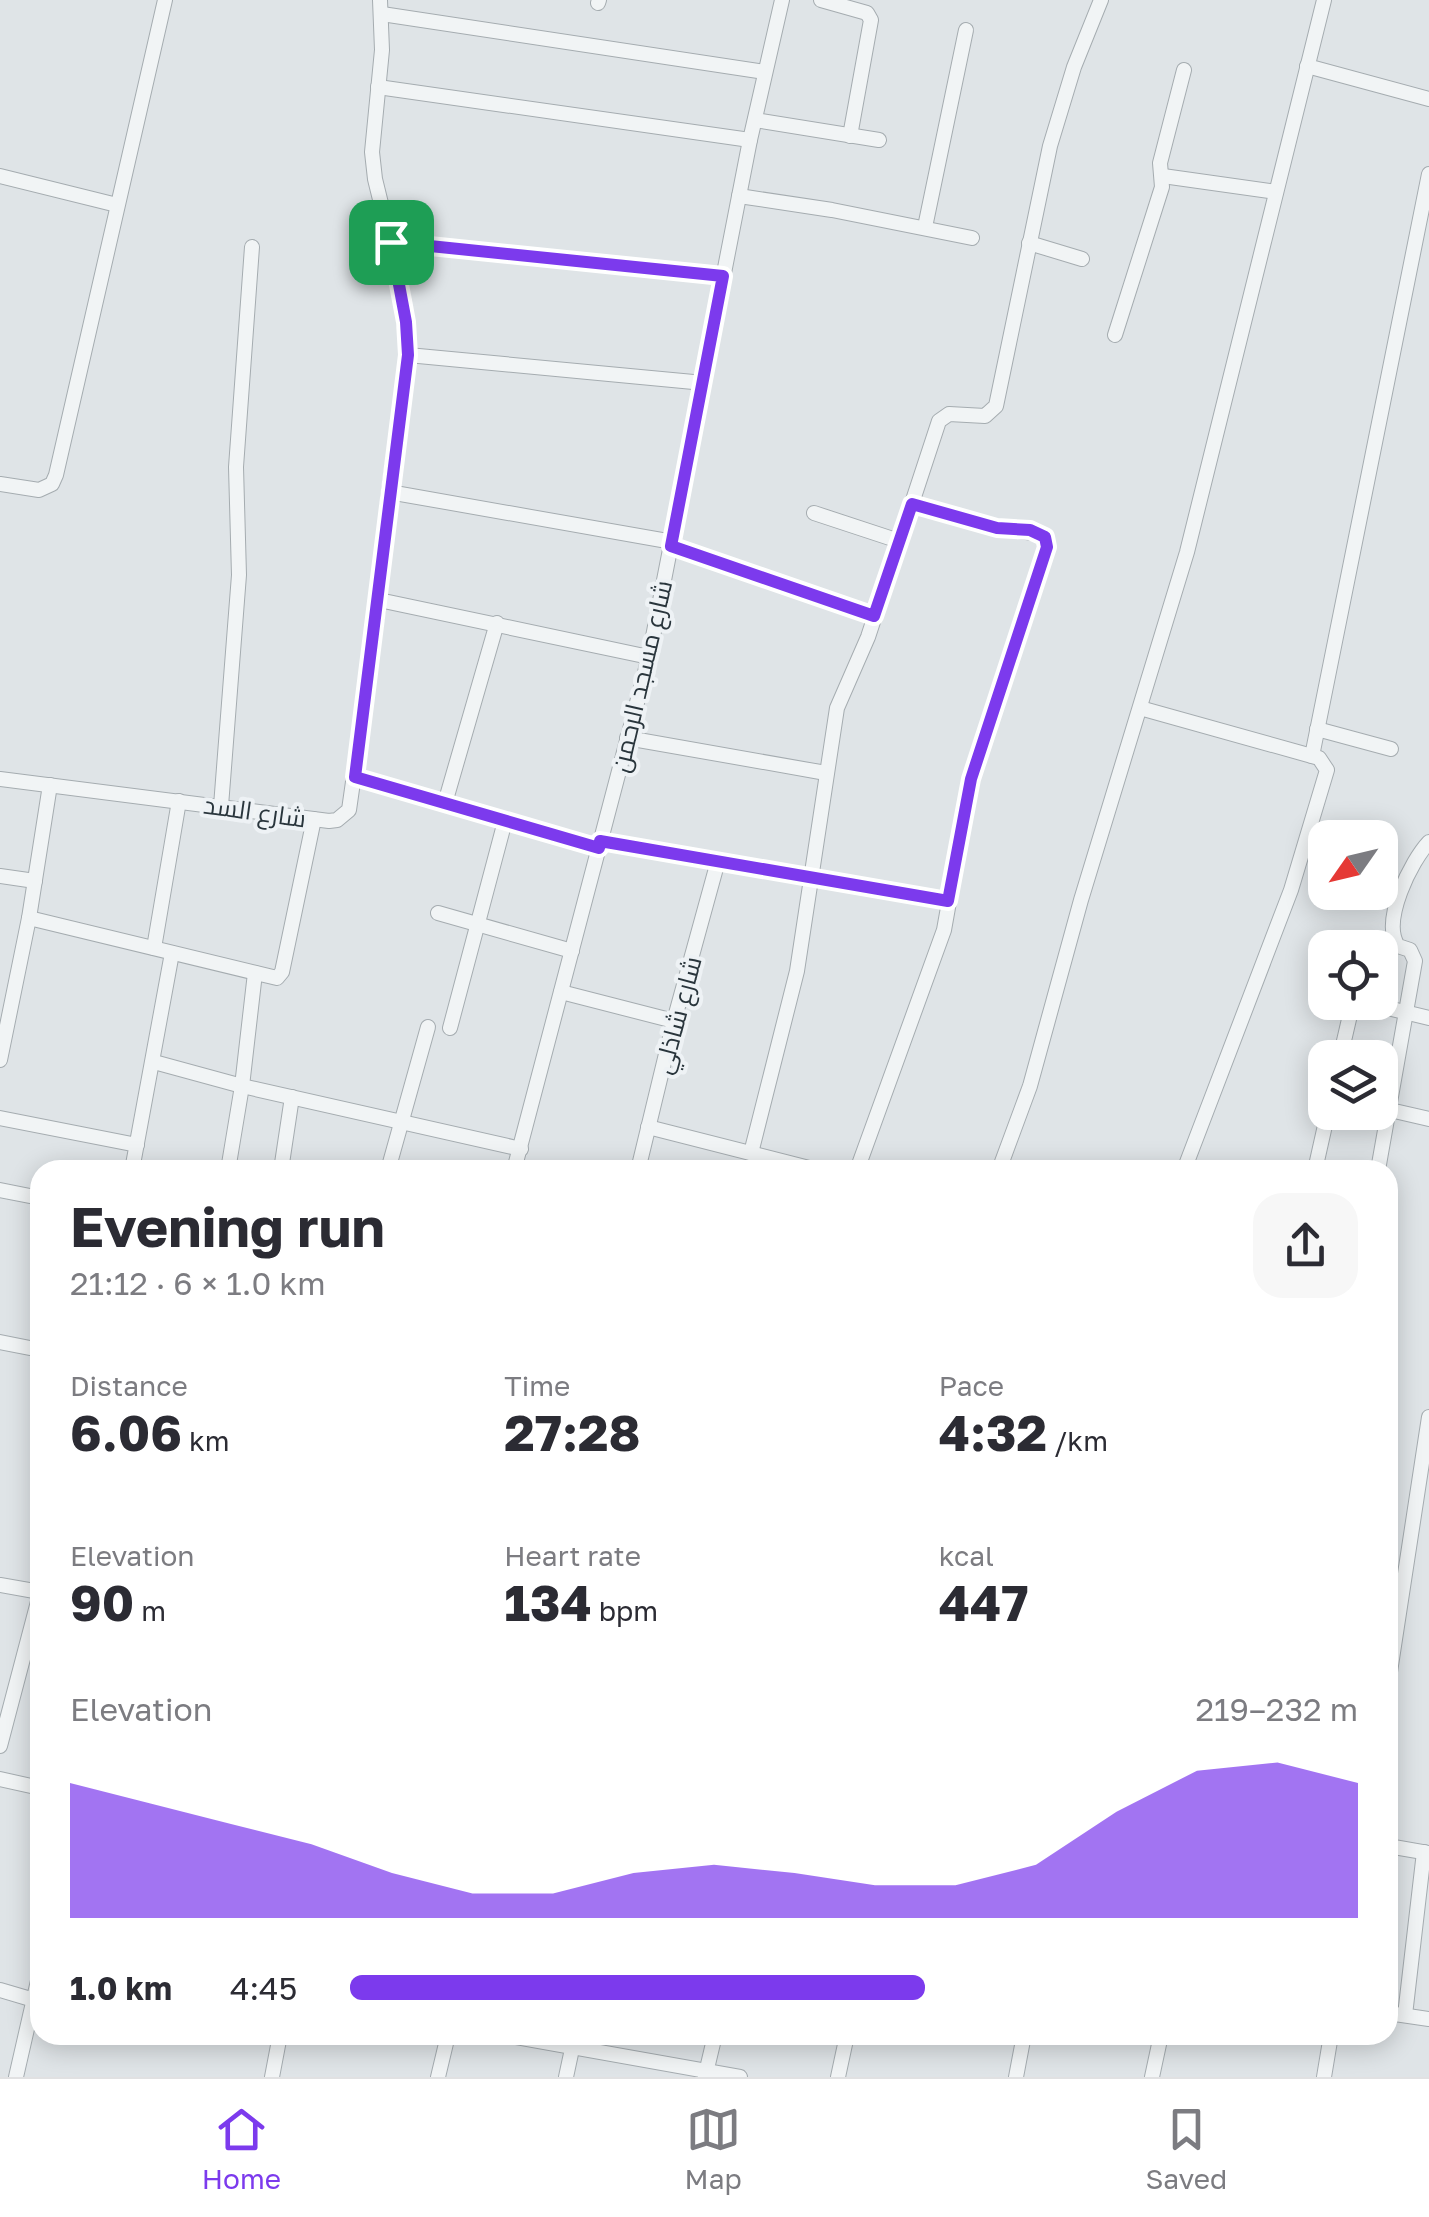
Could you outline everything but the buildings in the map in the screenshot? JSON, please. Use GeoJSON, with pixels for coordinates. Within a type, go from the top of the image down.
{"type":"FeatureCollection","features":[{"type":"Feature","properties":{"kind":"street"},"geometry":{"type":"LineString","coordinates":[[0,484],[39,490],[52,484],[56,475],[165,0]]}},
{"type":"Feature","properties":{"kind":"street","name":"شارع مسجد الرحمن"},"geometry":{"type":"LineString","coordinates":[[517,1160],[649,657],[754,120],[782,0]]}},
{"type":"Feature","properties":{"kind":"street"},"geometry":{"type":"LineString","coordinates":[[820,0],[866,13],[871,20],[850,136]]}},
{"type":"Feature","properties":{"kind":"street"},"geometry":{"type":"LineString","coordinates":[[752,1153],[797,971],[837,708],[874,616],[939,422],[949,414],[985,416],[996,406],[1028,244],[1061,109],[1101,0]]}},
{"type":"Feature","properties":{"kind":"street"},"geometry":{"type":"LineString","coordinates":[[1003,1160],[1030,1086],[1076,916],[1188,552],[1324,0]]}},
{"type":"Feature","properties":{"kind":"street"},"geometry":{"type":"LineString","coordinates":[[381,7],[764,72]]}},
{"type":"Feature","properties":{"kind":"street","name":"شارع السد"},"geometry":{"type":"LineString","coordinates":[[0,779],[330,821],[344,816],[351,803],[408,355],[406,322],[372,152],[381,7]]}},
{"type":"Feature","properties":{"kind":"street"},"geometry":{"type":"LineString","coordinates":[[925,227],[966,30]]}},
{"type":"Feature","properties":{"kind":"street"},"geometry":{"type":"LineString","coordinates":[[1308,66],[1429,99]]}},
{"type":"Feature","properties":{"kind":"street"},"geometry":{"type":"LineString","coordinates":[[1116,335],[1162,176],[1160,163],[1184,70]]}},
{"type":"Feature","properties":{"kind":"street"},"geometry":{"type":"LineString","coordinates":[[378,88],[750,140]]}},
{"type":"Feature","properties":{"kind":"street"},"geometry":{"type":"LineString","coordinates":[[754,120],[878,140]]}},
{"type":"Feature","properties":{"kind":"street"},"geometry":{"type":"LineString","coordinates":[[1312,756],[1429,174]]}},
{"type":"Feature","properties":{"kind":"street"},"geometry":{"type":"LineString","coordinates":[[0,176],[117,205]]}},
{"type":"Feature","properties":{"kind":"street"},"geometry":{"type":"LineString","coordinates":[[1162,176],[1276,192]]}},
{"type":"Feature","properties":{"kind":"street"},"geometry":{"type":"LineString","coordinates":[[739,196],[972,238]]}},
{"type":"Feature","properties":{"kind":"street"},"geometry":{"type":"LineString","coordinates":[[391,242],[723,276]]}},
{"type":"Feature","properties":{"kind":"street"},"geometry":{"type":"LineString","coordinates":[[1028,244],[1082,259]]}},
{"type":"Feature","properties":{"kind":"street"},"geometry":{"type":"LineString","coordinates":[[221,806],[239,576],[236,466],[252,247]]}},
{"type":"Feature","properties":{"kind":"street"},"geometry":{"type":"LineString","coordinates":[[408,355],[704,383]]}},
{"type":"Feature","properties":{"kind":"street"},"geometry":{"type":"LineString","coordinates":[[389,492],[672,544],[874,616]]}},
{"type":"Feature","properties":{"kind":"street"},"geometry":{"type":"LineString","coordinates":[[861,1160],[944,930],[971,779],[1047,542],[1041,534],[1030,530],[997,528],[912,504]]}},
{"type":"Feature","properties":{"kind":"street"},"geometry":{"type":"LineString","coordinates":[[814,513],[899,541]]}},
{"type":"Feature","properties":{"kind":"street"},"geometry":{"type":"LineString","coordinates":[[379,600],[649,657]]}},
{"type":"Feature","properties":{"kind":"street"},"geometry":{"type":"LineString","coordinates":[[446,804],[497,623]]}},
{"type":"Feature","properties":{"kind":"street"},"geometry":{"type":"LineString","coordinates":[[1140,708],[1312,756],[1325,763],[1327,777],[1284,907],[1188,1160]]}},
{"type":"Feature","properties":{"kind":"street"},"geometry":{"type":"LineString","coordinates":[[1317,730],[1391,750]]}},
{"type":"Feature","properties":{"kind":"street"},"geometry":{"type":"LineString","coordinates":[[627,738],[826,773]]}},
{"type":"Feature","properties":{"kind":"street"},"geometry":{"type":"LineString","coordinates":[[355,777],[600,844],[948,901]]}},
{"type":"Feature","properties":{"kind":"street"},"geometry":{"type":"LineString","coordinates":[[0,1060],[29,918],[50,786]]}},
{"type":"Feature","properties":{"kind":"street"},"geometry":{"type":"LineString","coordinates":[[154,948],[179,801]]}},
{"type":"Feature","properties":{"kind":"street"},"geometry":{"type":"LineString","coordinates":[[29,918],[274,978],[282,972],[314,819]]}},
{"type":"Feature","properties":{"kind":"street"},"geometry":{"type":"LineString","coordinates":[[450,1028],[506,820]]}},
{"type":"Feature","properties":{"kind":"street"},"geometry":{"type":"LineString","coordinates":[[1398,1061],[1414,955],[1398,946],[1392,932],[1404,879],[1429,842]]}},
{"type":"Feature","properties":{"kind":"street","name":"شارع شاذلي"},"geometry":{"type":"LineString","coordinates":[[640,1160],[718,861]]}},
{"type":"Feature","properties":{"kind":"street"},"geometry":{"type":"LineString","coordinates":[[0,876],[35,880]]}},
{"type":"Feature","properties":{"kind":"street"},"geometry":{"type":"LineString","coordinates":[[438,914],[572,951]]}},
{"type":"Feature","properties":{"kind":"street"},"geometry":{"type":"LineString","coordinates":[[134,1160],[172,953]]}},
{"type":"Feature","properties":{"kind":"street"},"geometry":{"type":"LineString","coordinates":[[230,1160],[255,974]]}},
{"type":"Feature","properties":{"kind":"street"},"geometry":{"type":"LineString","coordinates":[[562,992],[674,1020]]}},
{"type":"Feature","properties":{"kind":"street"},"geometry":{"type":"LineString","coordinates":[[1398,1010],[1429,1018]]}},
{"type":"Feature","properties":{"kind":"street"},"geometry":{"type":"LineString","coordinates":[[391,1160],[428,1027]]}},
{"type":"Feature","properties":{"kind":"street"},"geometry":{"type":"LineString","coordinates":[[154,1062],[242,1086],[521,1149]]}},
{"type":"Feature","properties":{"kind":"street"},"geometry":{"type":"LineString","coordinates":[[283,1160],[292,1097]]}},
{"type":"Feature","properties":{"kind":"street"},"geometry":{"type":"LineString","coordinates":[[1398,1112],[1429,1119]]}},
{"type":"Feature","properties":{"kind":"street"},"geometry":{"type":"LineString","coordinates":[[0,1118],[137,1145]]}},
{"type":"Feature","properties":{"kind":"street"},"geometry":{"type":"LineString","coordinates":[[648,1127],[769,1160]]}},
{"type":"Feature","properties":{"kind":"street"},"geometry":{"type":"LineString","coordinates":[[1316,1160],[1324,1130]]}},
{"type":"Feature","properties":{"kind":"street"},"geometry":{"type":"LineString","coordinates":[[1380,1160],[1386,1130]]}},
{"type":"Feature","properties":{"kind":"street"},"geometry":{"type":"LineString","coordinates":[[0,1190],[30,1196]]}},
{"type":"Feature","properties":{"kind":"street"},"geometry":{"type":"LineString","coordinates":[[0,1342],[30,1348]]}},
{"type":"Feature","properties":{"kind":"street"},"geometry":{"type":"LineString","coordinates":[[1398,1618],[1429,1417]]}},
{"type":"Feature","properties":{"kind":"street"},"geometry":{"type":"LineString","coordinates":[[0,1585],[30,1591]]}},
{"type":"Feature","properties":{"kind":"street"},"geometry":{"type":"LineString","coordinates":[[0,1746],[30,1631]]}},
{"type":"Feature","properties":{"kind":"street"},"geometry":{"type":"LineString","coordinates":[[0,1780],[30,1786]]}},
{"type":"Feature","properties":{"kind":"street"},"geometry":{"type":"LineString","coordinates":[[1398,1848],[1426,1853],[1405,2015]]}},
{"type":"Feature","properties":{"kind":"street"},"geometry":{"type":"LineString","coordinates":[[0,1990],[30,1999]]}},
{"type":"Feature","properties":{"kind":"street"},"geometry":{"type":"LineString","coordinates":[[1398,2014],[1429,2019]]}},
{"type":"Feature","properties":{"kind":"street"},"geometry":{"type":"LineString","coordinates":[[16,2077],[30,2017]]}},
{"type":"Feature","properties":{"kind":"street"},"geometry":{"type":"LineString","coordinates":[[272,2077],[278,2045]]}},
{"type":"Feature","properties":{"kind":"street"},"geometry":{"type":"LineString","coordinates":[[438,2077],[446,2045]]}},
{"type":"Feature","properties":{"kind":"street"},"geometry":{"type":"LineString","coordinates":[[566,2077],[573,2045]]}},
{"type":"Feature","properties":{"kind":"street"},"geometry":{"type":"LineString","coordinates":[[590,2045],[706,2074],[740,2077]]}},
{"type":"Feature","properties":{"kind":"street"},"geometry":{"type":"LineString","coordinates":[[706,2074],[712,2045]]}},
{"type":"Feature","properties":{"kind":"street"},"geometry":{"type":"LineString","coordinates":[[838,2077],[845,2045]]}},
{"type":"Feature","properties":{"kind":"street"},"geometry":{"type":"LineString","coordinates":[[1016,2077],[1022,2045]]}},
{"type":"Feature","properties":{"kind":"street"},"geometry":{"type":"LineString","coordinates":[[1152,2077],[1159,2045]]}},
{"type":"Feature","properties":{"kind":"street"},"geometry":{"type":"LineString","coordinates":[[1324,2077],[1329,2045]]}},
{"type":"Feature","properties":{"kind":"route"},"geometry":{"type":"LineString","coordinates":[[391,242],[723,276],[671,546],[874,616],[912,504],[997,528],[1030,530],[1045,537],[1047,547],[964,804],[948,901],[600,841],[599,848],[355,777],[408,355],[400,281],[391,242]]}}]}
